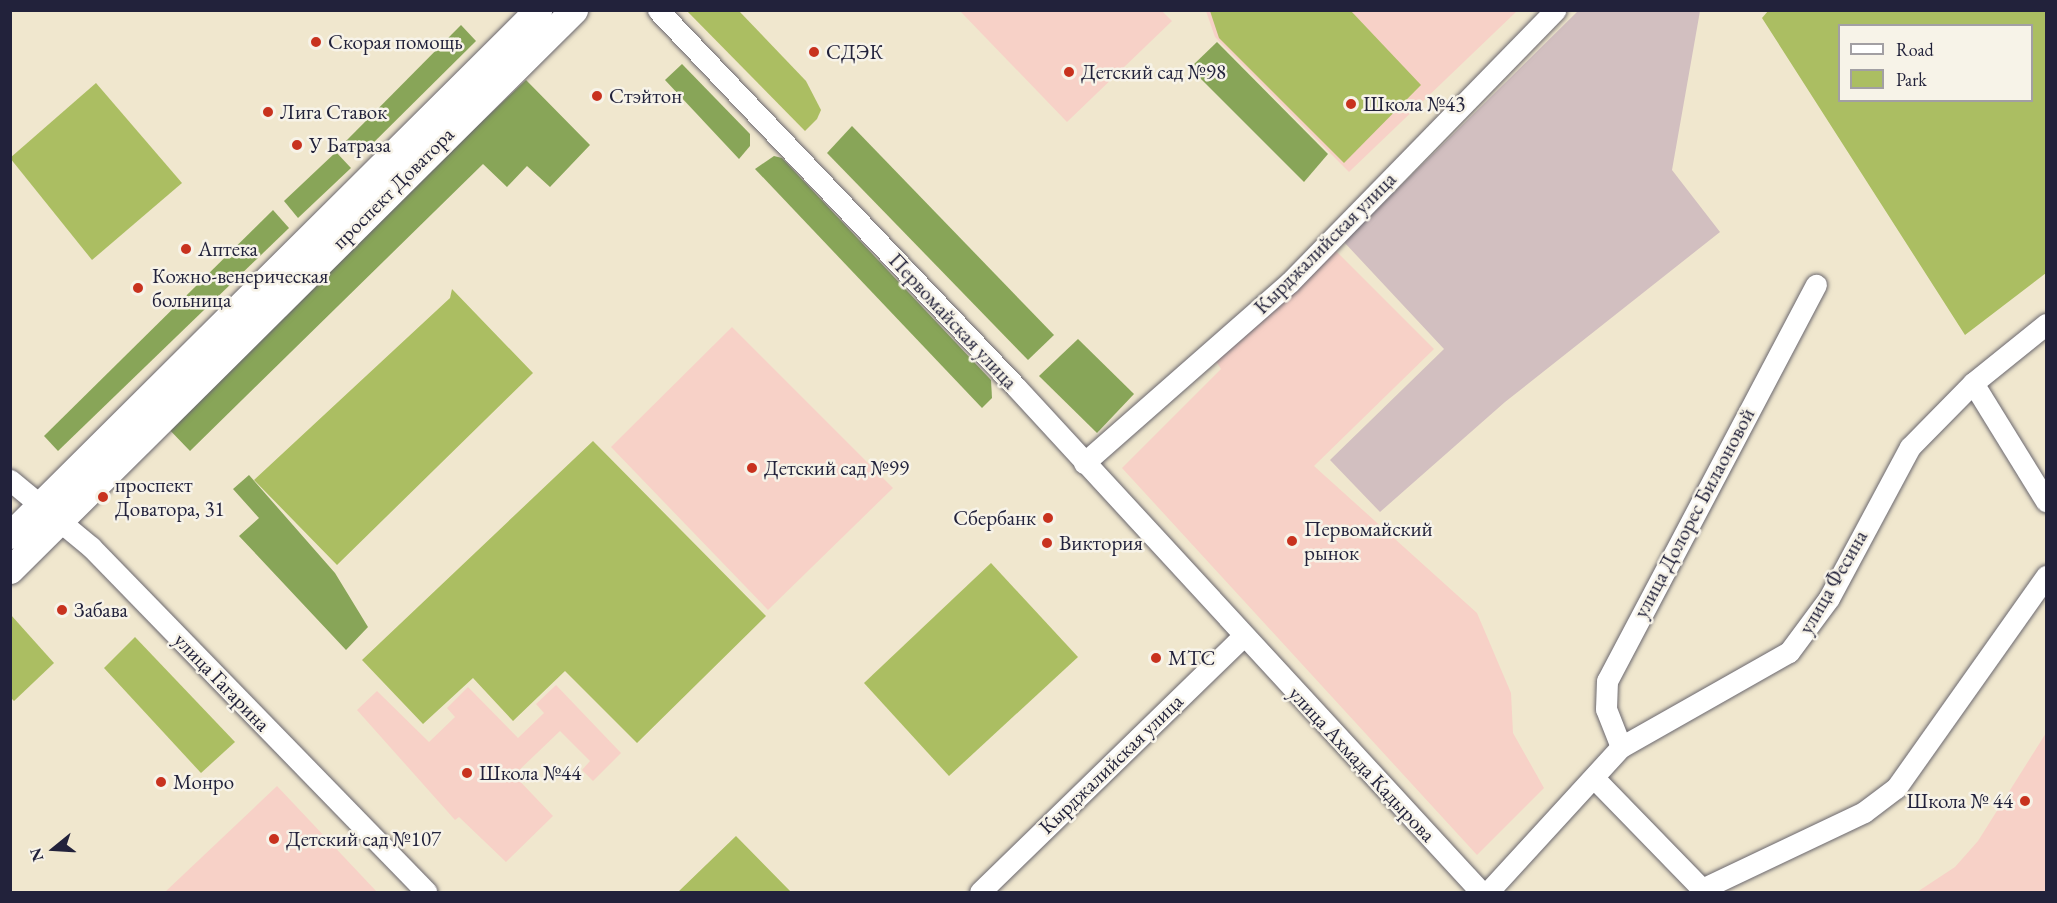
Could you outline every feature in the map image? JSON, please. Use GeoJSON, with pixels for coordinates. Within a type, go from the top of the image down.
{"type":"FeatureCollection","features":[{"type":"Feature","properties":{"kind":"main road","name":"проспект Доватора"},"geometry":{"type":"LineString","coordinates":[[10,570],[51,514],[538,10]]}},
{"type":"Feature","properties":{"kind":"main road","name":"проспект Доватора"},"geometry":{"type":"LineString","coordinates":[[10,535],[51,514],[574,10]]}},
{"type":"Feature","properties":{"kind":"street","name":"Первомайская улица"},"geometry":{"type":"LineString","coordinates":[[658,10],[1084,463],[1243,636]]}},
{"type":"Feature","properties":{"kind":"street","name":"Кырджалийская улица"},"geometry":{"type":"LineString","coordinates":[[1084,463],[1290,282],[1555,10]]}},
{"type":"Feature","properties":{"kind":"street","name":"улица Долорес Билаоновой"},"geometry":{"type":"LineString","coordinates":[[1621,747],[1606,709],[1607,681],[1816,285]]}},
{"type":"Feature","properties":{"kind":"street","name":"улица Фесина"},"geometry":{"type":"LineString","coordinates":[[1488,892],[1621,747],[1774,662],[1808,632],[1910,447],[1973,383],[2046,324]]}},
{"type":"Feature","properties":{"kind":"street"},"geometry":{"type":"LineString","coordinates":[[1973,383],[2046,501]]}},
{"type":"Feature","properties":{"kind":"street","name":"улица Гагарина"},"geometry":{"type":"LineString","coordinates":[[10,480],[51,514],[426,892]]}},
{"type":"Feature","properties":{"kind":"street"},"geometry":{"type":"LineString","coordinates":[[1594,778],[1704,891],[1864,812],[1896,788],[2046,576]]}},
{"type":"Feature","properties":{"kind":"street","name":"Кырджалийская улица"},"geometry":{"type":"LineString","coordinates":[[980,892],[1243,636]]}},
{"type":"Feature","properties":{"kind":"street","name":"улица Ахмада Кадырова"},"geometry":{"type":"LineString","coordinates":[[1243,636],[1481,892]]}},
{"type":"Feature","properties":{"kind":"shaded area","name":"Детский сад №98"},"geometry":{"type":"Polygon","coordinates":[[[960,11],[1162,11],[1172,21],[1067,122],[960,11]]]}},
{"type":"Feature","properties":{"kind":"shaded area","name":"Школа №43"},"geometry":{"type":"Polygon","coordinates":[[[1206,11],[1517,11],[1349,172],[1215,37],[1206,11]]]}},
{"type":"Feature","properties":{"kind":"shaded area"},"geometry":{"type":"Polygon","coordinates":[[[1578,11],[1700,11],[1672,170],[1720,232],[1505,402],[1380,512],[1330,460],[1444,349],[1344,242],[1578,11]]]}},
{"type":"Feature","properties":{"kind":"shaded area","name":"Первомайский рынок"},"geometry":{"type":"Polygon","coordinates":[[[1328,243],[1434,349],[1314,466],[1477,613],[1511,693],[1513,733],[1544,788],[1477,855],[1122,468],[1221,369],[1214,358],[1328,243]]]}},
{"type":"Feature","properties":{"kind":"shaded area","name":"Детский сад №99"},"geometry":{"type":"Polygon","coordinates":[[[732,327],[893,488],[768,610],[611,447],[732,327]]]}},
{"type":"Feature","properties":{"kind":"shaded area","name":"Школа №44"},"geometry":{"type":"Polygon","coordinates":[[[556,685],[621,753],[593,781],[582,770],[590,761],[560,731],[514,775],[553,816],[506,862],[459,817],[455,820],[357,710],[377,691],[429,742],[455,717],[447,708],[468,687],[518,738],[544,713],[536,704],[556,685]]]}},
{"type":"Feature","properties":{"kind":"shaded area","name":"Школа № 44"},"geometry":{"type":"Polygon","coordinates":[[[2046,733],[2046,892],[1917,892],[1955,867],[1978,841],[2046,733]]]}},
{"type":"Feature","properties":{"kind":"shaded area","name":"Детский сад №107"},"geometry":{"type":"Polygon","coordinates":[[[277,786],[377,892],[165,892],[277,786]]]}},
{"type":"Feature","properties":{"kind":"green space"},"geometry":{"type":"Polygon","coordinates":[[[687,11],[739,11],[806,81],[821,110],[817,119],[805,131],[687,11]]]}},
{"type":"Feature","properties":{"kind":"green space","name":"Школа №43"},"geometry":{"type":"Polygon","coordinates":[[[1210,11],[1351,11],[1421,85],[1344,163],[1219,38],[1210,11]]]}},
{"type":"Feature","properties":{"kind":"green space"},"geometry":{"type":"Polygon","coordinates":[[[1768,11],[2046,11],[2046,273],[1965,335],[1762,18],[1768,11]]]}},
{"type":"Feature","properties":{"kind":"green space"},"geometry":{"type":"Polygon","coordinates":[[[461,25],[476,41],[360,156],[346,141],[461,25]]]}},
{"type":"Feature","properties":{"kind":"green space"},"geometry":{"type":"Polygon","coordinates":[[[1217,42],[1328,154],[1304,182],[1190,68],[1217,42]]]}},
{"type":"Feature","properties":{"kind":"green space"},"geometry":{"type":"Polygon","coordinates":[[[682,64],[750,134],[750,146],[739,159],[665,80],[682,64]]]}},
{"type":"Feature","properties":{"kind":"green space"},"geometry":{"type":"Polygon","coordinates":[[[526,80],[590,145],[550,187],[527,166],[507,187],[483,164],[190,451],[163,423],[526,80]]]}},
{"type":"Feature","properties":{"kind":"green space"},"geometry":{"type":"Polygon","coordinates":[[[96,83],[182,183],[92,260],[10,158],[96,83]]]}},
{"type":"Feature","properties":{"kind":"green space"},"geometry":{"type":"Polygon","coordinates":[[[852,126],[1054,335],[1028,360],[827,153],[852,126]]]}},
{"type":"Feature","properties":{"kind":"green space"},"geometry":{"type":"Polygon","coordinates":[[[336,152],[351,168],[298,218],[284,201],[336,152]]]}},
{"type":"Feature","properties":{"kind":"green space"},"geometry":{"type":"Polygon","coordinates":[[[774,156],[782,158],[991,380],[992,398],[982,408],[755,169],[774,156]]]}},
{"type":"Feature","properties":{"kind":"green space"},"geometry":{"type":"Polygon","coordinates":[[[273,210],[289,228],[58,451],[44,436],[273,210]]]}},
{"type":"Feature","properties":{"kind":"green space"},"geometry":{"type":"Polygon","coordinates":[[[452,289],[533,373],[337,565],[254,480],[450,298],[452,289]]]}},
{"type":"Feature","properties":{"kind":"green space"},"geometry":{"type":"Polygon","coordinates":[[[1078,339],[1134,394],[1097,433],[1039,376],[1078,339]]]}},
{"type":"Feature","properties":{"kind":"green space"},"geometry":{"type":"Polygon","coordinates":[[[593,441],[766,616],[637,743],[565,671],[513,721],[473,678],[423,724],[362,660],[593,441]]]}},
{"type":"Feature","properties":{"kind":"green space"},"geometry":{"type":"Polygon","coordinates":[[[249,475],[335,573],[368,627],[346,650],[239,536],[259,518],[233,489],[249,475]]]}},
{"type":"Feature","properties":{"kind":"green space"},"geometry":{"type":"Polygon","coordinates":[[[991,563],[1078,657],[949,776],[864,683],[991,563]]]}},
{"type":"Feature","properties":{"kind":"green space"},"geometry":{"type":"Polygon","coordinates":[[[11,615],[54,663],[14,701],[10,697],[11,615]]]}},
{"type":"Feature","properties":{"kind":"green space"},"geometry":{"type":"Polygon","coordinates":[[[135,637],[235,742],[201,773],[104,668],[135,637]]]}},
{"type":"Feature","properties":{"kind":"green space"},"geometry":{"type":"Polygon","coordinates":[[[736,836],[791,892],[678,892],[736,836]]]}},
{"type":"Feature","properties":{"kind":"place","name":"Скорая помощь"},"geometry":{"type":"Point","coordinates":[316,42]}},
{"type":"Feature","properties":{"kind":"place","name":"СДЭК"},"geometry":{"type":"Point","coordinates":[814,52]}},
{"type":"Feature","properties":{"kind":"place","name":"Детский сад №98"},"geometry":{"type":"Point","coordinates":[1069,72]}},
{"type":"Feature","properties":{"kind":"place","name":"Стэйтон"},"geometry":{"type":"Point","coordinates":[597,96]}},
{"type":"Feature","properties":{"kind":"place","name":"Школа №43"},"geometry":{"type":"Point","coordinates":[1351,104]}},
{"type":"Feature","properties":{"kind":"place","name":"Лига Ставок"},"geometry":{"type":"Point","coordinates":[268,112]}},
{"type":"Feature","properties":{"kind":"place","name":"У Батраза"},"geometry":{"type":"Point","coordinates":[297,145]}},
{"type":"Feature","properties":{"kind":"place","name":"Аптека"},"geometry":{"type":"Point","coordinates":[186,249]}},
{"type":"Feature","properties":{"kind":"place","name":"Кожно-венерическая больница"},"geometry":{"type":"Point","coordinates":[138,288]}},
{"type":"Feature","properties":{"kind":"place","name":"Детский сад №99"},"geometry":{"type":"Point","coordinates":[752,468]}},
{"type":"Feature","properties":{"kind":"place","name":"проспект Доватора, 31"},"geometry":{"type":"Point","coordinates":[103,497]}},
{"type":"Feature","properties":{"kind":"place","name":"Сбербанк"},"geometry":{"type":"Point","coordinates":[1048,518]}},
{"type":"Feature","properties":{"kind":"place","name":"Первомайский рынок"},"geometry":{"type":"Point","coordinates":[1292,541]}},
{"type":"Feature","properties":{"kind":"place","name":"Виктория"},"geometry":{"type":"Point","coordinates":[1047,543]}},
{"type":"Feature","properties":{"kind":"place","name":"Забава"},"geometry":{"type":"Point","coordinates":[62,610]}},
{"type":"Feature","properties":{"kind":"place","name":"МТС"},"geometry":{"type":"Point","coordinates":[1156,658]}},
{"type":"Feature","properties":{"kind":"place","name":"Школа №44"},"geometry":{"type":"Point","coordinates":[467,773]}},
{"type":"Feature","properties":{"kind":"place","name":"Монро"},"geometry":{"type":"Point","coordinates":[161,782]}},
{"type":"Feature","properties":{"kind":"place","name":"Школа № 44"},"geometry":{"type":"Point","coordinates":[2025,801]}},
{"type":"Feature","properties":{"kind":"place","name":"Детский сад №107"},"geometry":{"type":"Point","coordinates":[274,839]}}]}
